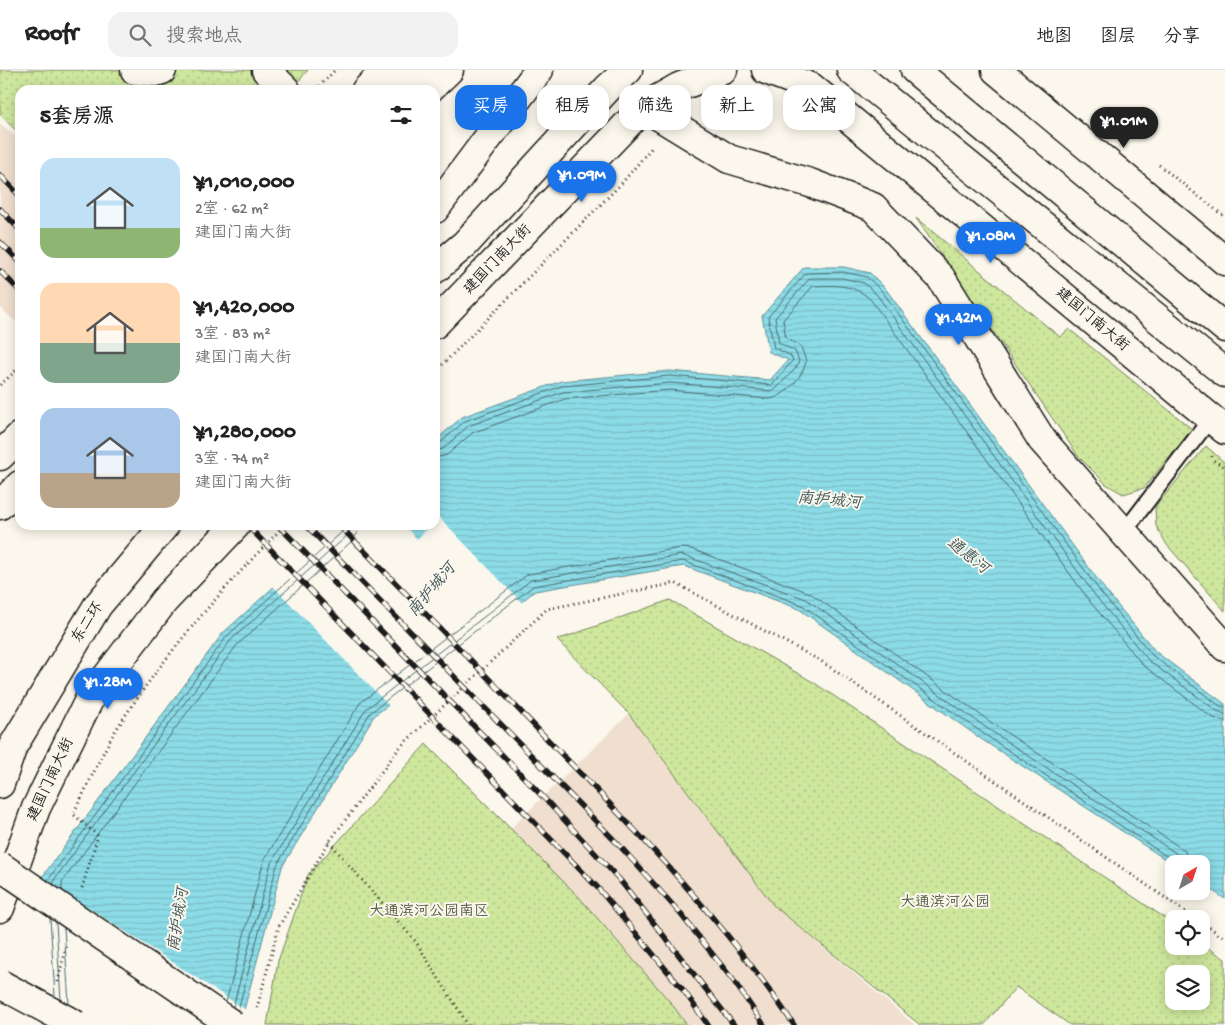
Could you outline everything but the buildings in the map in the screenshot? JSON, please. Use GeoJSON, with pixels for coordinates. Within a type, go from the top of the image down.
{"type":"FeatureCollection","features":[{"type":"Feature","properties":{"kind":"main road"},"geometry":{"type":"LineString","coordinates":[[135,70],[156,72],[162,70]]}},
{"type":"Feature","properties":{"kind":"main road"},"geometry":{"type":"LineString","coordinates":[[266,70],[281,85]]}},
{"type":"Feature","properties":{"kind":"main road"},"geometry":{"type":"LineString","coordinates":[[371,85],[386,70]]}},
{"type":"Feature","properties":{"kind":"main road"},"geometry":{"type":"LineString","coordinates":[[404,85],[417,70]]}},
{"type":"Feature","properties":{"kind":"main road"},"geometry":{"type":"LineString","coordinates":[[433,85],[449,70]]}},
{"type":"Feature","properties":{"kind":"main road"},"geometry":{"type":"LineString","coordinates":[[440,202],[539,70]]}},
{"type":"Feature","properties":{"kind":"main road"},"geometry":{"type":"LineString","coordinates":[[440,265],[465,244],[608,88],[628,70]]}},
{"type":"Feature","properties":{"kind":"main road","name":"建国门南大街"},"geometry":{"type":"LineString","coordinates":[[686,85],[723,70]]}},
{"type":"Feature","properties":{"kind":"main road","name":"建国门南大街"},"geometry":{"type":"LineString","coordinates":[[766,70],[811,87],[1213,426]]}},
{"type":"Feature","properties":{"kind":"main road"},"geometry":{"type":"LineString","coordinates":[[851,70],[1225,374]]}},
{"type":"Feature","properties":{"kind":"main road"},"geometry":{"type":"LineString","coordinates":[[915,70],[1225,328]]}},
{"type":"Feature","properties":{"kind":"main road"},"geometry":{"type":"LineString","coordinates":[[996,70],[1225,261]]}},
{"type":"Feature","properties":{"kind":"main road","name":"建国门南大街"},"geometry":{"type":"LineString","coordinates":[[440,319],[622,130]]}},
{"type":"Feature","properties":{"kind":"main road"},"geometry":{"type":"LineString","coordinates":[[682,130],[729,159],[810,183],[873,207],[941,278],[1042,440],[1225,647]]}},
{"type":"Feature","properties":{"kind":"main road"},"geometry":{"type":"LineString","coordinates":[[0,505],[15,490]]}},
{"type":"Feature","properties":{"kind":"main road","name":"东二环"},"geometry":{"type":"LineString","coordinates":[[0,784],[13,746],[98,605],[161,530]]}},
{"type":"Feature","properties":{"kind":"main road","name":"建国门南大街"},"geometry":{"type":"LineString","coordinates":[[0,908],[36,808],[89,700],[164,601],[231,530]]}},
{"type":"Feature","properties":{"kind":"main road"},"geometry":{"type":"LineString","coordinates":[[0,866],[243,1020]]}},
{"type":"Feature","properties":{"kind":"main road"},"geometry":{"type":"LineString","coordinates":[[0,984],[76,1025]]}},
{"type":"Feature","properties":{"kind":"lane"},"geometry":{"type":"LineString","coordinates":[[1124,532],[1213,426]]}},
{"type":"Feature","properties":{"kind":"path"},"geometry":{"type":"LineString","coordinates":[[321,85],[335,70]]}},
{"type":"Feature","properties":{"kind":"path"},"geometry":{"type":"LineString","coordinates":[[440,367],[621,184],[667,130]]}},
{"type":"Feature","properties":{"kind":"path"},"geometry":{"type":"LineString","coordinates":[[0,385],[15,372]]}},
{"type":"Feature","properties":{"kind":"path"},"geometry":{"type":"LineString","coordinates":[[1213,426],[1213,460],[1225,467]]}},
{"type":"Feature","properties":{"kind":"path"},"geometry":{"type":"LineString","coordinates":[[81,893],[98,836],[73,814],[114,734],[182,638],[279,530]]}},
{"type":"Feature","properties":{"kind":"path"},"geometry":{"type":"LineString","coordinates":[[243,1020],[279,926],[329,842],[400,746],[547,609],[675,583],[820,661],[1183,910]]}},
{"type":"Feature","properties":{"kind":"path"},"geometry":{"type":"LineString","coordinates":[[329,842],[416,942],[468,1025]]}},
{"type":"Feature","properties":{"kind":"path"},"geometry":{"type":"LineString","coordinates":[[1210,928],[1225,938]]}},
{"type":"Feature","properties":{"kind":"path"},"geometry":{"type":"LineString","coordinates":[[57,988],[61,960],[67,941]]}},
{"type":"Feature","properties":{"kind":"shaded area"},"geometry":{"type":"Polygon","coordinates":[[[0,123],[15,136],[15,321],[0,307],[0,123]]]}},
{"type":"Feature","properties":{"kind":"shaded area"},"geometry":{"type":"Polygon","coordinates":[[[629,714],[774,906],[915,1025],[687,1025],[671,1003],[579,897],[509,830],[629,714]]]}},
{"type":"Feature","properties":{"kind":"green space"},"geometry":{"type":"Polygon","coordinates":[[[0,70],[308,70],[295,85],[15,85],[15,129],[0,115],[0,70]]]}},
{"type":"Feature","properties":{"kind":"green space"},"geometry":{"type":"Polygon","coordinates":[[[916,218],[1060,337],[1069,329],[1192,429],[1144,488],[1123,494],[1106,484],[1078,456],[916,218]]]}},
{"type":"Feature","properties":{"kind":"green space"},"geometry":{"type":"Polygon","coordinates":[[[1206,446],[1225,463],[1225,611],[1167,545],[1156,526],[1155,507],[1206,446]]]}},
{"type":"Feature","properties":{"kind":"green space","name":"大通滨河公园"},"geometry":{"type":"Polygon","coordinates":[[[670,600],[813,682],[1165,918],[1165,955],[1210,955],[1210,949],[1225,959],[1225,1025],[1070,1025],[1016,987],[984,1025],[920,1025],[774,906],[629,714],[557,640],[670,600]]]}},
{"type":"Feature","properties":{"kind":"green space","name":"大通滨河公园南区"},"geometry":{"type":"Polygon","coordinates":[[[426,744],[579,897],[671,1003],[687,1025],[267,1025],[278,961],[308,875],[426,744]]]}},
{"type":"Feature","properties":{"kind":"water"},"geometry":{"type":"Polygon","coordinates":[[[804,267],[844,267],[870,273],[885,288],[1106,591],[1156,652],[1225,704],[1225,899],[1210,889],[1210,855],[1165,855],[1165,859],[981,739],[799,609],[684,566],[535,591],[374,716],[282,867],[240,1025],[42,877],[223,633],[336,530],[440,530],[440,437],[462,417],[561,381],[670,371],[770,380],[788,360],[769,352],[762,316],[804,267]]]}},
{"type":"Feature","properties":{"kind":"pier"},"geometry":{"type":"Polygon","coordinates":[[[440,518],[523,604],[390,707],[272,585],[333,530],[409,530],[417,539],[426,530],[440,530],[440,518]]]}},
{"type":"Feature","properties":{"kind":"pier"},"geometry":{"type":"Polygon","coordinates":[[[40,876],[246,1010],[242,1025],[49,1025],[40,876]]]}},
{"type":"Feature","properties":{"kind":"railway"},"geometry":{"type":"LineString","coordinates":[[0,175],[15,191]]}},
{"type":"Feature","properties":{"kind":"railway"},"geometry":{"type":"LineString","coordinates":[[0,209],[15,225]]}},
{"type":"Feature","properties":{"kind":"railway"},"geometry":{"type":"LineString","coordinates":[[0,242],[15,257]]}},
{"type":"Feature","properties":{"kind":"railway"},"geometry":{"type":"LineString","coordinates":[[0,271],[15,286]]}},
{"type":"Feature","properties":{"kind":"railway"},"geometry":{"type":"LineString","coordinates":[[252,530],[598,888],[684,991],[708,1025]]}},
{"type":"Feature","properties":{"kind":"railway"},"geometry":{"type":"LineString","coordinates":[[283,530],[543,797],[619,879],[734,1025]]}},
{"type":"Feature","properties":{"kind":"railway"},"geometry":{"type":"LineString","coordinates":[[311,530],[619,845],[679,912],[733,980],[764,1025]]}},
{"type":"Feature","properties":{"kind":"railway"},"geometry":{"type":"LineString","coordinates":[[344,530],[647,843],[739,950],[794,1025]]}},
{"type":"Feature","properties":{"kind":"water label","name":"南护城河"},"geometry":{"type":"Point","coordinates":[829,502]}},
{"type":"Feature","properties":{"kind":"water label","name":"通惠河"},"geometry":{"type":"Point","coordinates":[967,557]}},
{"type":"Feature","properties":{"kind":"water label","name":"南护城河"},"geometry":{"type":"Point","coordinates":[433,591]}},
{"type":"Feature","properties":{"kind":"water label","name":"南护城河"},"geometry":{"type":"Point","coordinates":[180,920]}}]}
